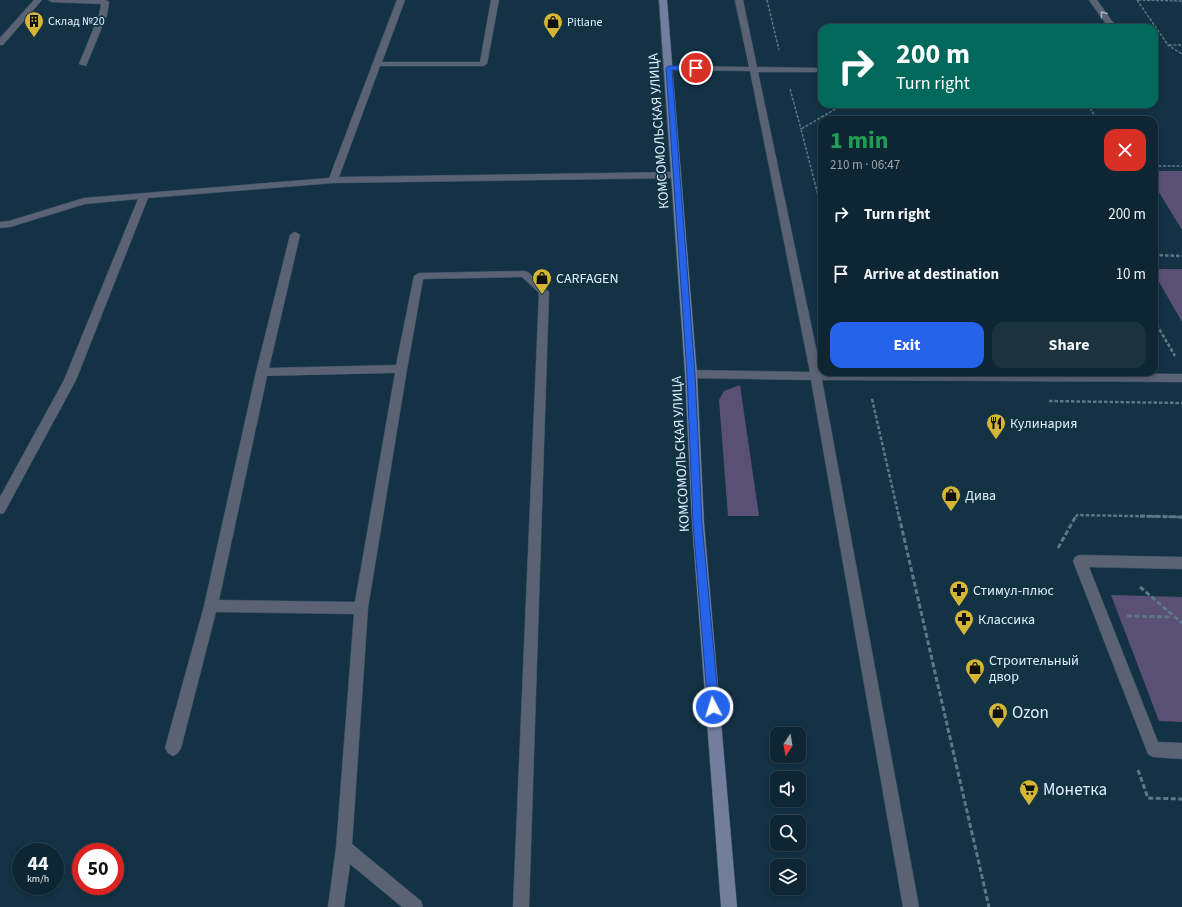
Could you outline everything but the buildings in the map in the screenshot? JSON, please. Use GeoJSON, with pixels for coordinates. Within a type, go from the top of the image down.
{"type":"FeatureCollection","features":[{"type":"Feature","properties":{"kind":"main road","name":"КОМСОМОЛЬСКАЯ УЛИЦА"},"geometry":{"type":"LineString","coordinates":[[663,0],[691,374],[698,523],[729,907]]}},
{"type":"Feature","properties":{"kind":"lane"},"geometry":{"type":"LineString","coordinates":[[0,43],[38,0]]}},
{"type":"Feature","properties":{"kind":"lane"},"geometry":{"type":"LineString","coordinates":[[52,0],[107,1],[103,15],[83,64]]}},
{"type":"Feature","properties":{"kind":"lane"},"geometry":{"type":"LineString","coordinates":[[333,180],[401,0]]}},
{"type":"Feature","properties":{"kind":"lane"},"geometry":{"type":"LineString","coordinates":[[376,64],[483,64],[495,0]]}},
{"type":"Feature","properties":{"kind":"lane"},"geometry":{"type":"LineString","coordinates":[[739,0],[816,376],[911,907]]}},
{"type":"Feature","properties":{"kind":"lane"},"geometry":{"type":"LineString","coordinates":[[1093,0],[1110,24]]}},
{"type":"Feature","properties":{"kind":"lane"},"geometry":{"type":"LineString","coordinates":[[669,68],[818,70]]}},
{"type":"Feature","properties":{"kind":"lane"},"geometry":{"type":"LineString","coordinates":[[0,225],[10,224],[84,201],[333,180],[677,175]]}},
{"type":"Feature","properties":{"kind":"lane"},"geometry":{"type":"LineString","coordinates":[[0,510],[70,380],[144,196]]}},
{"type":"Feature","properties":{"kind":"lane"},"geometry":{"type":"LineString","coordinates":[[173,748],[211,606],[262,372],[295,235]]}},
{"type":"Feature","properties":{"kind":"lane"},"geometry":{"type":"LineString","coordinates":[[336,907],[344,848],[362,608],[401,369],[419,276],[524,274],[544,292],[521,907]]}},
{"type":"Feature","properties":{"kind":"lane"},"geometry":{"type":"LineString","coordinates":[[262,372],[401,369]]}},
{"type":"Feature","properties":{"kind":"lane"},"geometry":{"type":"LineString","coordinates":[[691,374],[1182,378]]}},
{"type":"Feature","properties":{"kind":"lane"},"geometry":{"type":"LineString","coordinates":[[1182,563],[1080,561],[1153,749],[1182,751]]}},
{"type":"Feature","properties":{"kind":"lane"},"geometry":{"type":"LineString","coordinates":[[211,606],[362,608]]}},
{"type":"Feature","properties":{"kind":"lane"},"geometry":{"type":"LineString","coordinates":[[344,848],[415,907]]}},
{"type":"Feature","properties":{"kind":"path"},"geometry":{"type":"LineString","coordinates":[[767,0],[818,195]]}},
{"type":"Feature","properties":{"kind":"path"},"geometry":{"type":"LineString","coordinates":[[1138,0],[1182,1]]}},
{"type":"Feature","properties":{"kind":"path"},"geometry":{"type":"LineString","coordinates":[[1138,0],[1154,24]]}},
{"type":"Feature","properties":{"kind":"path"},"geometry":{"type":"LineString","coordinates":[[1158,30],[1168,45],[1182,54]]}},
{"type":"Feature","properties":{"kind":"path"},"geometry":{"type":"LineString","coordinates":[[1168,45],[1182,45]]}},
{"type":"Feature","properties":{"kind":"path"},"geometry":{"type":"LineString","coordinates":[[823,116],[837,108]]}},
{"type":"Feature","properties":{"kind":"path"},"geometry":{"type":"LineString","coordinates":[[801,129],[818,119]]}},
{"type":"Feature","properties":{"kind":"path"},"geometry":{"type":"LineString","coordinates":[[1158,166],[1182,166]]}},
{"type":"Feature","properties":{"kind":"path"},"geometry":{"type":"LineString","coordinates":[[1158,255],[1182,256]]}},
{"type":"Feature","properties":{"kind":"path"},"geometry":{"type":"LineString","coordinates":[[1158,327],[1178,362]]}},
{"type":"Feature","properties":{"kind":"path"},"geometry":{"type":"LineString","coordinates":[[878,399],[870,399],[989,907]]}},
{"type":"Feature","properties":{"kind":"path"},"geometry":{"type":"LineString","coordinates":[[1046,401],[1182,403]]}},
{"type":"Feature","properties":{"kind":"path"},"geometry":{"type":"LineString","coordinates":[[1112,562],[1173,617],[1182,623]]}},
{"type":"Feature","properties":{"kind":"path"},"geometry":{"type":"LineString","coordinates":[[1101,615],[1173,617]]}},
{"type":"Feature","properties":{"kind":"shaded area"},"geometry":{"type":"Polygon","coordinates":[[[1158,171],[1182,171],[1182,230],[1158,191],[1158,171]]]}},
{"type":"Feature","properties":{"kind":"shaded area"},"geometry":{"type":"Polygon","coordinates":[[[1158,269],[1182,269],[1182,322],[1158,280],[1158,269]]]}},
{"type":"Feature","properties":{"kind":"shaded area"},"geometry":{"type":"Polygon","coordinates":[[[740,385],[759,516],[728,516],[719,400],[724,391],[740,385]]]}},
{"type":"Feature","properties":{"kind":"shaded area"},"geometry":{"type":"Polygon","coordinates":[[[1111,595],[1182,597],[1182,722],[1159,721],[1111,595]]]}},
{"type":"Feature","properties":{"kind":"place","name":"Склад №20"},"geometry":{"type":"Point","coordinates":[34,38]}},
{"type":"Feature","properties":{"kind":"place","name":"Pitlane"},"geometry":{"type":"Point","coordinates":[553,39]}},
{"type":"Feature","properties":{"kind":"place","name":"CARFAGEN"},"geometry":{"type":"Point","coordinates":[542,295]}},
{"type":"Feature","properties":{"kind":"place","name":"Кулинария"},"geometry":{"type":"Point","coordinates":[996,440]}},
{"type":"Feature","properties":{"kind":"place","name":"Дива"},"geometry":{"type":"Point","coordinates":[951,512]}},
{"type":"Feature","properties":{"kind":"place","name":"Стимул-плюс"},"geometry":{"type":"Point","coordinates":[959,607]}},
{"type":"Feature","properties":{"kind":"place","name":"Классика"},"geometry":{"type":"Point","coordinates":[964,636]}},
{"type":"Feature","properties":{"kind":"place","name":"Строительный двор"},"geometry":{"type":"Point","coordinates":[975,685]}},
{"type":"Feature","properties":{"kind":"place","name":"Ozon"},"geometry":{"type":"Point","coordinates":[998,729]}},
{"type":"Feature","properties":{"kind":"place","name":"Монетка"},"geometry":{"type":"Point","coordinates":[1029,806]}},
{"type":"Feature","properties":{"kind":"route"},"geometry":{"type":"LineString","coordinates":[[696,68],[669,68],[691,374],[698,523],[713,707]]}}]}
